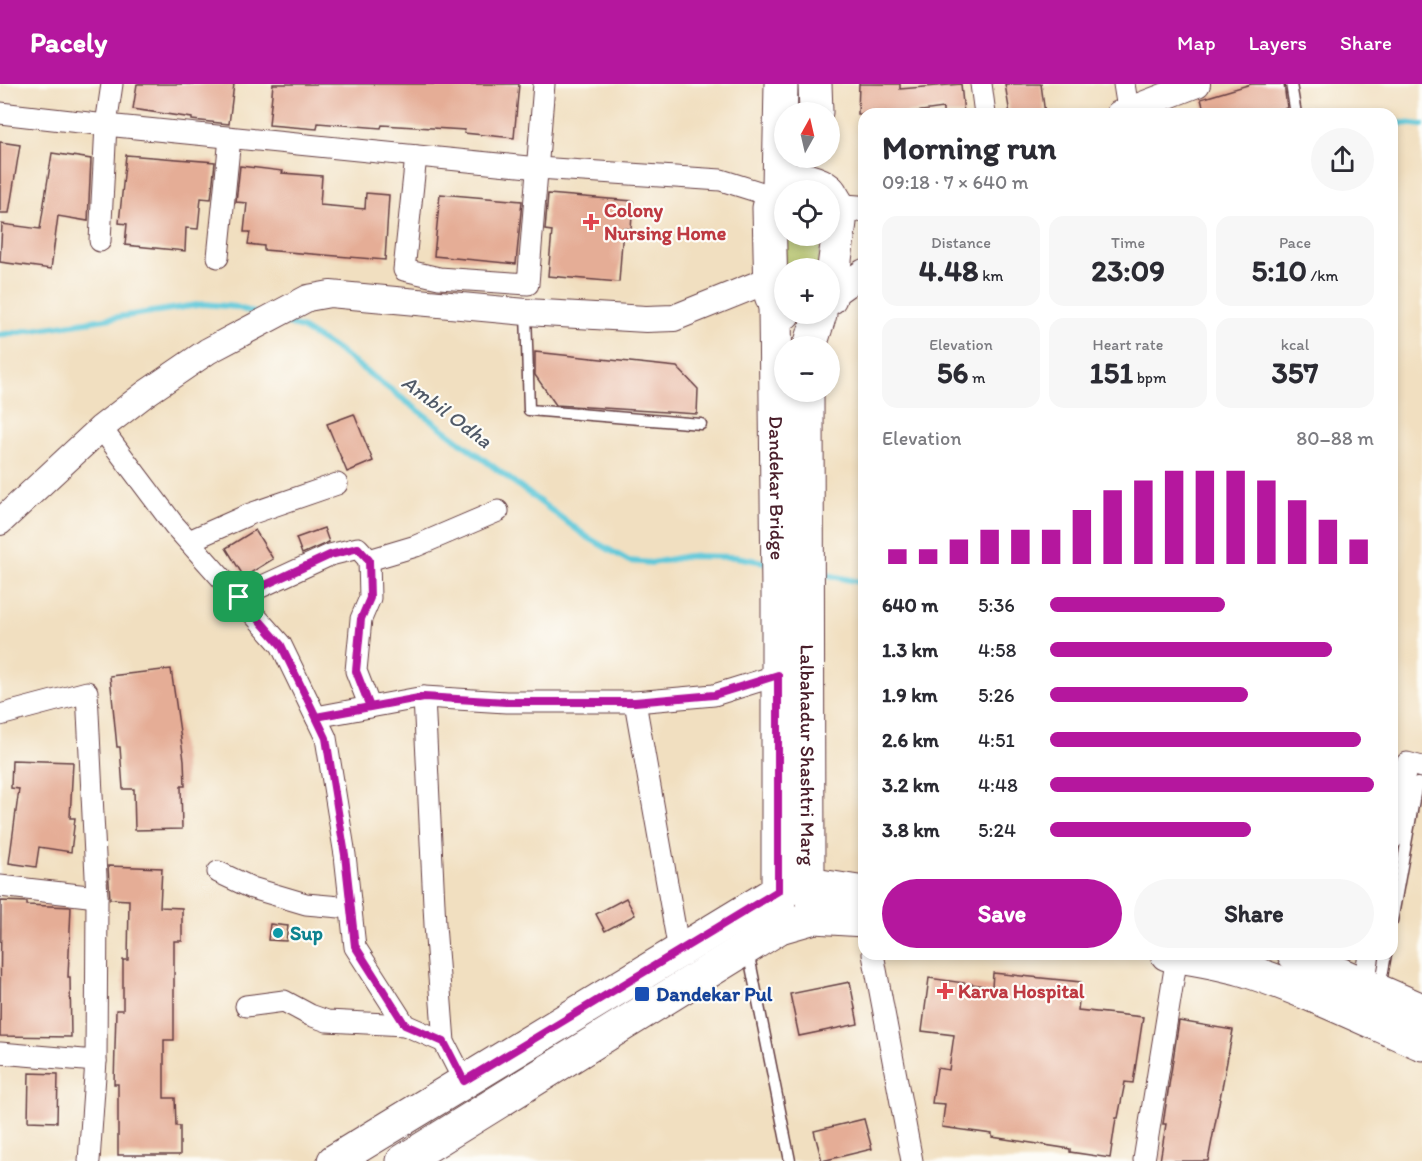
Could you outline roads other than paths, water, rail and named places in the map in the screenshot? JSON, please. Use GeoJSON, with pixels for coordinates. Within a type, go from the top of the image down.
{"type":"FeatureCollection","features":[{"type":"Feature","properties":{"kind":"main road"},"geometry":{"type":"LineString","coordinates":[[776,180],[781,84]]}},
{"type":"Feature","properties":{"kind":"main road"},"geometry":{"type":"LineString","coordinates":[[814,84],[815,102]]}},
{"type":"Feature","properties":{"kind":"main road"},"geometry":{"type":"LineString","coordinates":[[774,194],[769,208],[774,258]]}},
{"type":"Feature","properties":{"kind":"main road","name":"Dandekar Bridge"},"geometry":{"type":"LineString","coordinates":[[792,402],[794,592]]}},
{"type":"Feature","properties":{"kind":"main road","name":"Lalbahadur Shashtri Marg"},"geometry":{"type":"LineString","coordinates":[[794,592],[778,675],[793,888],[813,918]]}},
{"type":"Feature","properties":{"kind":"main road","name":"Lalbahadur Shashtri Marg"},"geometry":{"type":"LineString","coordinates":[[780,927],[793,888],[794,592]]}},
{"type":"Feature","properties":{"kind":"main road"},"geometry":{"type":"LineString","coordinates":[[334,1161],[679,951],[793,888],[858,892]]}},
{"type":"Feature","properties":{"kind":"main road"},"geometry":{"type":"LineString","coordinates":[[403,1161],[780,927],[813,918],[858,920]]}},
{"type":"Feature","properties":{"kind":"main road"},"geometry":{"type":"LineString","coordinates":[[1203,960],[1291,986],[1422,1044]]}},
{"type":"Feature","properties":{"kind":"main road"},"geometry":{"type":"LineString","coordinates":[[1315,960],[1371,976],[1422,1011]]}},
{"type":"Feature","properties":{"kind":"main road"},"geometry":{"type":"LineString","coordinates":[[435,1100],[455,1129]]}},
{"type":"Feature","properties":{"kind":"street"},"geometry":{"type":"LineString","coordinates":[[100,241],[106,125],[112,84]]}},
{"type":"Feature","properties":{"kind":"street"},"geometry":{"type":"LineString","coordinates":[[416,156],[404,270],[439,278],[528,284],[544,84]]}},
{"type":"Feature","properties":{"kind":"street"},"geometry":{"type":"LineString","coordinates":[[981,84],[984,108]]}},
{"type":"Feature","properties":{"kind":"street"},"geometry":{"type":"LineString","coordinates":[[1123,108],[1124,84]]}},
{"type":"Feature","properties":{"kind":"street"},"geometry":{"type":"LineString","coordinates":[[1134,108],[1197,84]]}},
{"type":"Feature","properties":{"kind":"street"},"geometry":{"type":"LineString","coordinates":[[0,113],[538,168],[721,180],[774,191]]}},
{"type":"Feature","properties":{"kind":"street"},"geometry":{"type":"LineString","coordinates":[[218,257],[230,138]]}},
{"type":"Feature","properties":{"kind":"street"},"geometry":{"type":"LineString","coordinates":[[840,290],[858,276]]}},
{"type":"Feature","properties":{"kind":"street"},"geometry":{"type":"LineString","coordinates":[[0,522],[101,428],[145,394],[208,351],[308,298],[330,294],[526,312],[646,319],[674,318],[774,304]]}},
{"type":"Feature","properties":{"kind":"street"},"geometry":{"type":"LineString","coordinates":[[101,428],[174,525],[281,645],[326,738],[345,855],[355,946],[405,1025]]}},
{"type":"Feature","properties":{"kind":"street"},"geometry":{"type":"LineString","coordinates":[[189,541],[250,514],[337,484]]}},
{"type":"Feature","properties":{"kind":"street"},"geometry":{"type":"LineString","coordinates":[[369,560],[416,546],[498,511]]}},
{"type":"Feature","properties":{"kind":"street"},"geometry":{"type":"LineString","coordinates":[[239,597],[330,555],[358,548],[369,560],[370,598],[361,619],[356,671],[370,707]]}},
{"type":"Feature","properties":{"kind":"street"},"geometry":{"type":"LineString","coordinates":[[316,717],[424,697],[506,702],[635,702],[714,695],[778,675]]}},
{"type":"Feature","properties":{"kind":"street"},"geometry":{"type":"LineString","coordinates":[[0,715],[87,692],[97,897],[96,1060],[88,1161]]}},
{"type":"Feature","properties":{"kind":"street"},"geometry":{"type":"LineString","coordinates":[[424,697],[435,925],[444,1042],[464,1081]]}},
{"type":"Feature","properties":{"kind":"street"},"geometry":{"type":"LineString","coordinates":[[635,702],[679,951]]}},
{"type":"Feature","properties":{"kind":"street"},"geometry":{"type":"LineString","coordinates":[[1398,809],[1407,763],[1422,767]]}},
{"type":"Feature","properties":{"kind":"street"},"geometry":{"type":"LineString","coordinates":[[218,872],[252,888],[306,904],[351,908]]}},
{"type":"Feature","properties":{"kind":"street"},"geometry":{"type":"LineString","coordinates":[[0,886],[97,897]]}},
{"type":"Feature","properties":{"kind":"street"},"geometry":{"type":"LineString","coordinates":[[874,960],[912,1161]]}},
{"type":"Feature","properties":{"kind":"street"},"geometry":{"type":"LineString","coordinates":[[1144,1160],[1171,960]]}},
{"type":"Feature","properties":{"kind":"street"},"geometry":{"type":"LineString","coordinates":[[246,1006],[284,1001],[327,1021],[405,1025],[444,1042]]}},
{"type":"Feature","properties":{"kind":"street"},"geometry":{"type":"LineString","coordinates":[[0,1053],[96,1060]]}},
{"type":"Feature","properties":{"kind":"lane"},"geometry":{"type":"LineString","coordinates":[[1291,84],[1295,108]]}},
{"type":"Feature","properties":{"kind":"lane"},"geometry":{"type":"LineString","coordinates":[[526,312],[529,410],[701,424]]}},
{"type":"Feature","properties":{"kind":"lane"},"geometry":{"type":"LineString","coordinates":[[1398,888],[1417,783],[1422,784]]}},
{"type":"Feature","properties":{"kind":"lane"},"geometry":{"type":"LineString","coordinates":[[747,948],[790,1161]]}},
{"type":"Feature","properties":{"kind":"lane"},"geometry":{"type":"LineString","coordinates":[[1371,976],[1382,960]]}},
{"type":"Feature","properties":{"kind":"waterway","name":"Ambil Odha"},"geometry":{"type":"LineString","coordinates":[[1398,124],[1422,125]]}},
{"type":"Feature","properties":{"kind":"waterway","name":"Ambil Odha"},"geometry":{"type":"LineString","coordinates":[[0,335],[204,304],[236,307],[260,315]]}},
{"type":"Feature","properties":{"kind":"waterway","name":"Ambil Odha"},"geometry":{"type":"LineString","coordinates":[[281,322],[301,328],[339,351],[587,537],[629,561],[652,563],[688,556],[736,557],[769,563]]}},
{"type":"Feature","properties":{"kind":"waterway","name":"Ambil Odha"},"geometry":{"type":"LineString","coordinates":[[818,573],[858,582]]}},
{"type":"Feature","properties":{"kind":"place","name":"Colony Nursing Home"},"geometry":{"type":"Point","coordinates":[591,222]}},
{"type":"Feature","properties":{"kind":"place","name":"Sup"},"geometry":{"type":"Point","coordinates":[278,933]}},
{"type":"Feature","properties":{"kind":"place","name":"Karva Hospital"},"geometry":{"type":"Point","coordinates":[945,991]}},
{"type":"Feature","properties":{"kind":"place","name":"Dandekar Pul"},"geometry":{"type":"Point","coordinates":[642,994]}}]}
